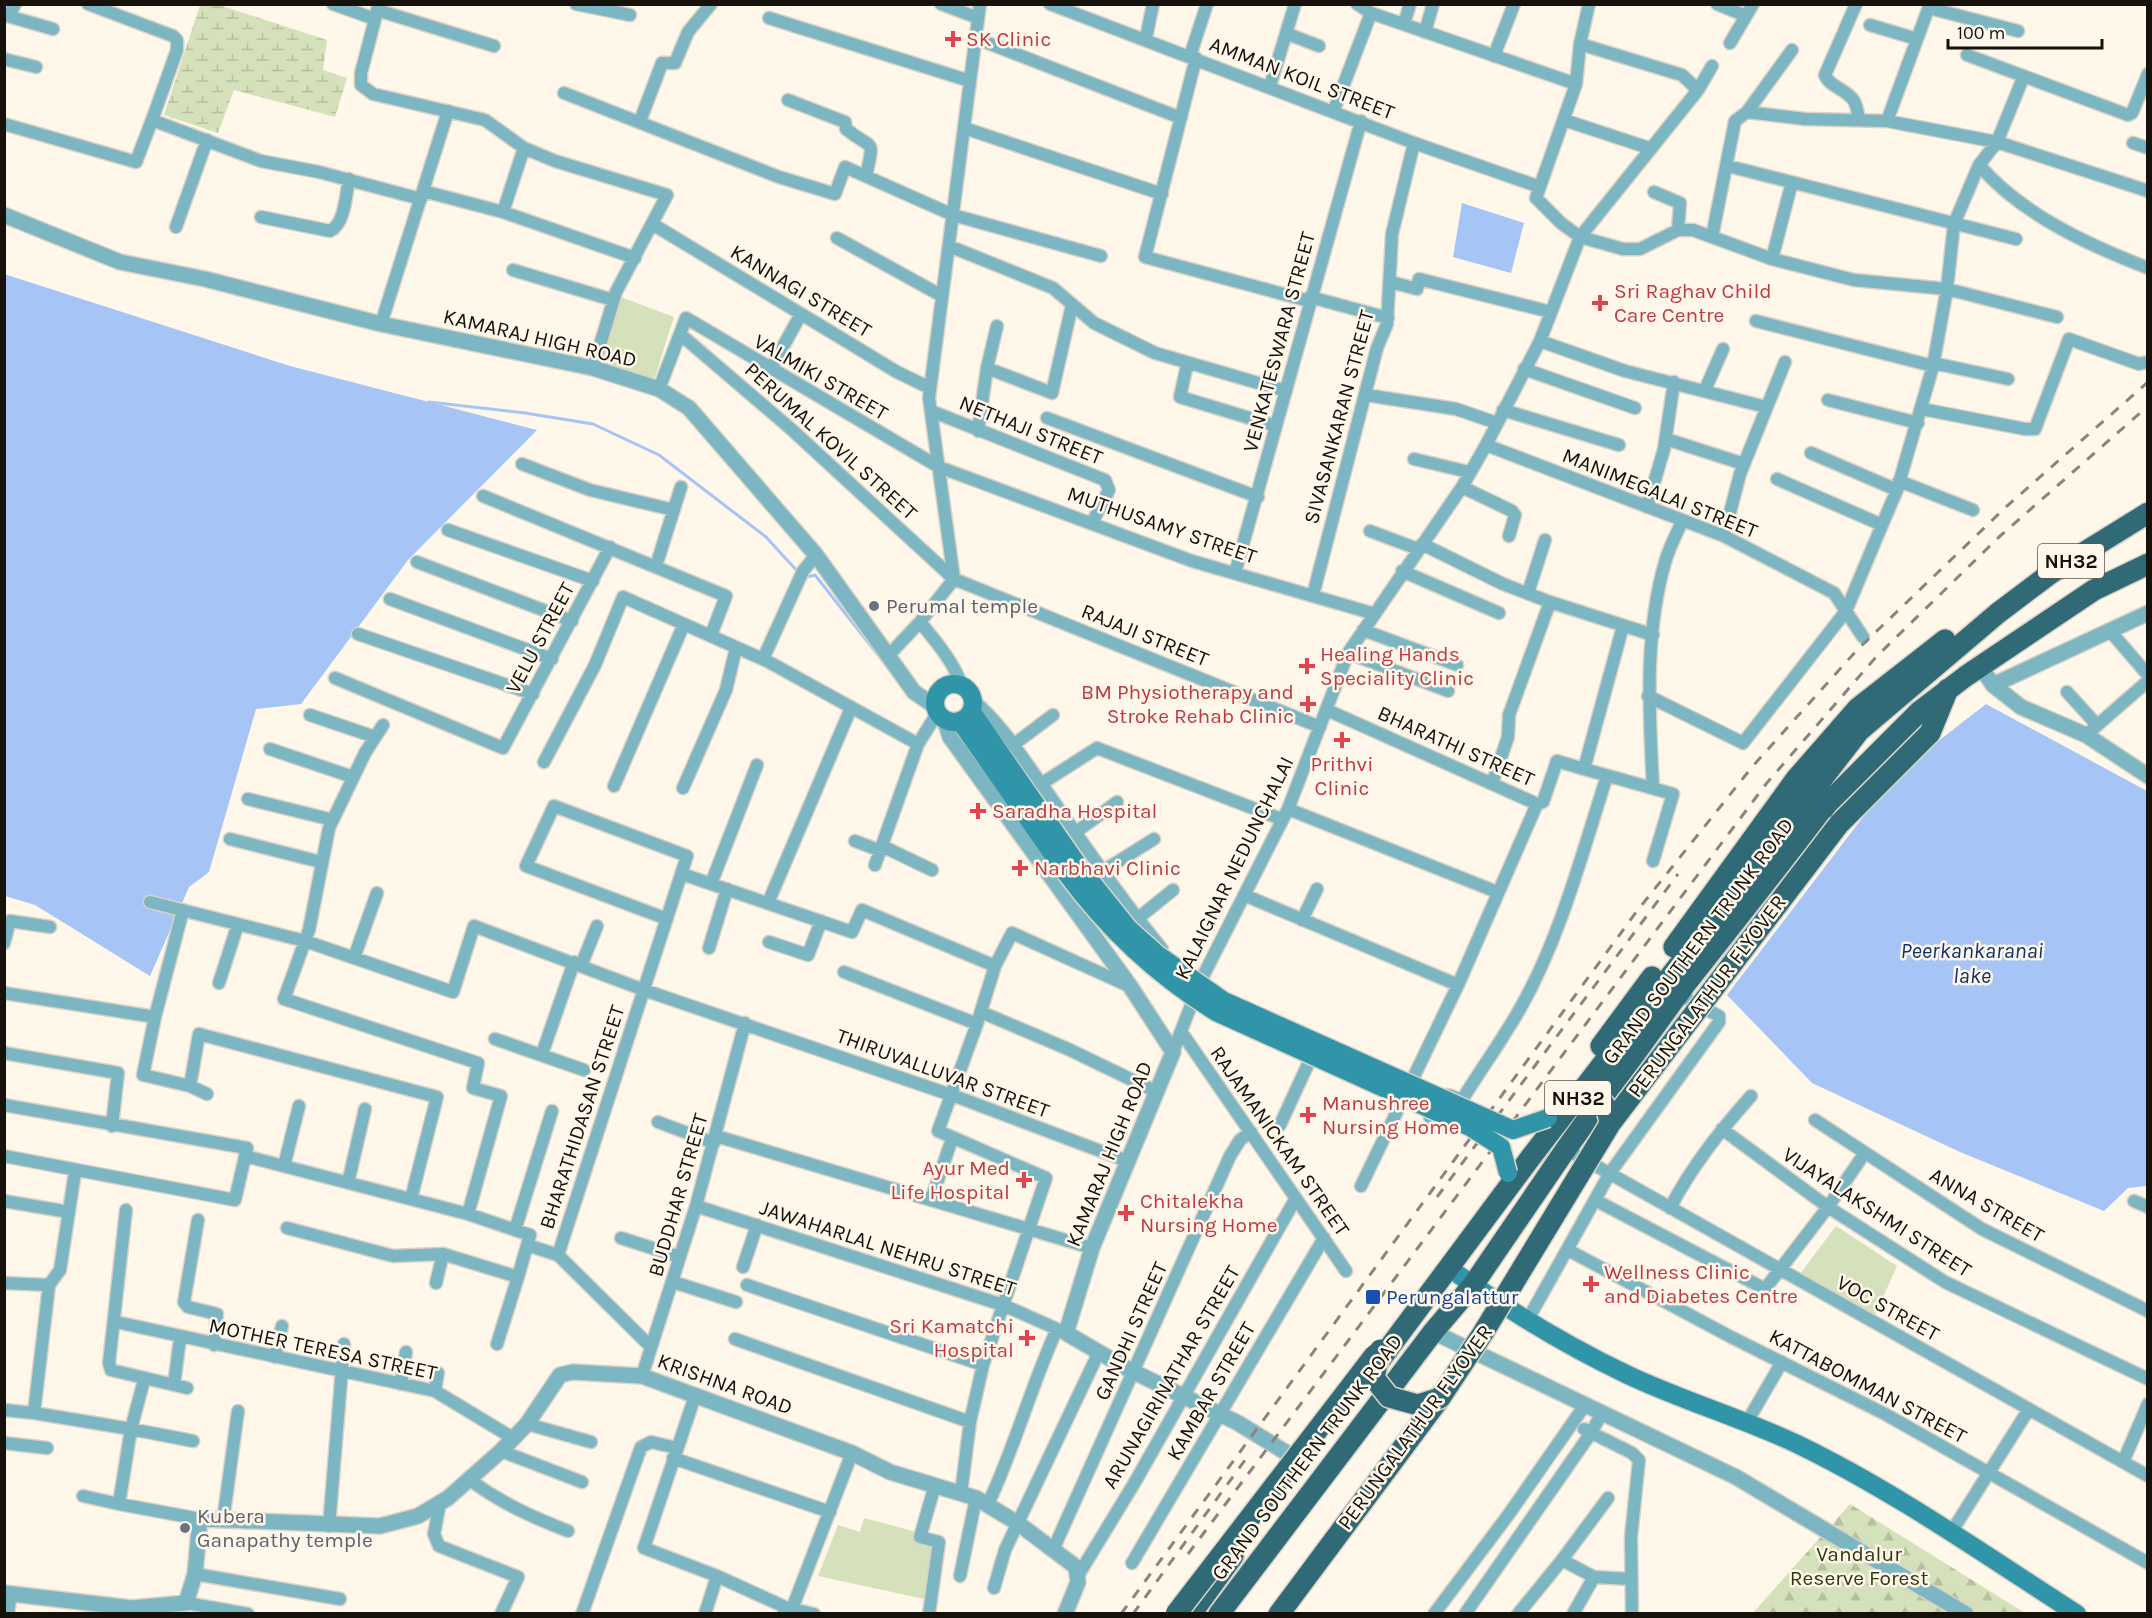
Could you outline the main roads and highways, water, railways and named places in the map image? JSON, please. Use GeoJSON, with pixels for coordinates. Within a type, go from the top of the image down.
{"type":"FeatureCollection","features":[{"type":"Feature","properties":{"kind":"highway","name":"GRAND SOUTHERN TRUNK ROAD"},"geometry":{"type":"LineString","coordinates":[[1191,1614],[1531,1157],[1859,731],[1998,613],[2051,573],[2148,513]]}},
{"type":"Feature","properties":{"kind":"highway","name":"GRAND SOUTHERN TRUNK ROAD"},"geometry":{"type":"LineString","coordinates":[[1219,1614],[1433,1332],[1473,1285],[1566,1149],[1678,994],[1828,802],[1920,711],[1948,689],[2094,590],[2148,564]]}},
{"type":"Feature","properties":{"kind":"highway"},"geometry":{"type":"LineString","coordinates":[[1176,1614],[1380,1350],[1796,779],[1858,708],[1976,617],[1998,613]]}},
{"type":"Feature","properties":{"kind":"highway","name":"PERUNGALATHUR FLYOVER"},"geometry":{"type":"LineString","coordinates":[[1279,1614],[1440,1398],[1484,1333],[1610,1124],[1821,846],[1850,811],[1930,733],[1948,689]]}},
{"type":"Feature","properties":{"kind":"highway"},"geometry":{"type":"LineString","coordinates":[[1563,1096],[1586,1093],[1598,1096],[1608,1108],[1610,1124]]}},
{"type":"Feature","properties":{"kind":"highway"},"geometry":{"type":"LineString","coordinates":[[1380,1350],[1374,1378],[1389,1397],[1418,1405],[1440,1398]]}},
{"type":"Feature","properties":{"kind":"main road"},"geometry":{"type":"LineString","coordinates":[[955,708],[1118,936],[1180,990],[1226,1017],[1470,1127],[1501,1147],[1508,1173]]}},
{"type":"Feature","properties":{"kind":"main road"},"geometry":{"type":"LineString","coordinates":[[1072,869],[1157,954],[1224,1001],[1513,1130],[1548,1118]]}},
{"type":"Feature","properties":{"kind":"main road"},"geometry":{"type":"LineString","coordinates":[[1449,1268],[1527,1322],[1630,1376],[1747,1422],[1859,1476],[1952,1531],[2077,1614]]}},
{"type":"Feature","properties":{"kind":"water"},"geometry":{"type":"Polygon","coordinates":[[[1462,203],[1524,223],[1511,273],[1453,257],[1462,203]]]}},
{"type":"Feature","properties":{"kind":"water"},"geometry":{"type":"Polygon","coordinates":[[[4,274],[290,366],[537,430],[408,560],[301,704],[256,709],[209,872],[189,887],[150,976],[35,905],[5,896],[4,274]]]}},
{"type":"Feature","properties":{"kind":"water","name":"Peerkankaranai lake"},"geometry":{"type":"Polygon","coordinates":[[[1986,704],[2147,791],[2147,1186],[2128,1188],[2104,1211],[1960,1152],[1812,1083],[1727,995],[1896,774],[1986,704]]]}},
{"type":"Feature","properties":{"kind":"waterway"},"geometry":{"type":"LineString","coordinates":[[429,402],[525,413],[593,424],[659,455],[766,537],[799,573]]}},
{"type":"Feature","properties":{"kind":"waterway"},"geometry":{"type":"LineString","coordinates":[[803,578],[815,575],[893,674]]}},
{"type":"Feature","properties":{"kind":"waterway"},"geometry":{"type":"LineString","coordinates":[[1097,924],[1110,939]]}},
{"type":"Feature","properties":{"kind":"railway"},"geometry":{"type":"LineString","coordinates":[[1121,1614],[1637,911],[1752,767],[1857,650],[2007,506],[2148,382]]}},
{"type":"Feature","properties":{"kind":"railway"},"geometry":{"type":"LineString","coordinates":[[1188,1554],[1766,784],[1876,657],[1999,537],[2148,406]]}},
{"type":"Feature","properties":{"kind":"railway"},"geometry":{"type":"LineString","coordinates":[[1437,1197],[1678,874]]}},
{"type":"Feature","properties":{"kind":"railway"},"geometry":{"type":"LineString","coordinates":[[1133,1614],[1248,1456]]}},
{"type":"Feature","properties":{"kind":"place","name":"SK Clinic"},"geometry":{"type":"Point","coordinates":[953,39]}},
{"type":"Feature","properties":{"kind":"place","name":"Sri Raghav Child Care Centre"},"geometry":{"type":"Point","coordinates":[1600,303]}},
{"type":"Feature","properties":{"kind":"place","name":"Perumal temple"},"geometry":{"type":"Point","coordinates":[874,606]}},
{"type":"Feature","properties":{"kind":"place","name":"Healing Hands Speciality Clinic"},"geometry":{"type":"Point","coordinates":[1307,666]}},
{"type":"Feature","properties":{"kind":"place","name":"BM Physiotherapy and Stroke Rehab Clinic"},"geometry":{"type":"Point","coordinates":[1308,704]}},
{"type":"Feature","properties":{"kind":"place","name":"Prithvi Clinic"},"geometry":{"type":"Point","coordinates":[1342,740]}},
{"type":"Feature","properties":{"kind":"place","name":"Saradha Hospital"},"geometry":{"type":"Point","coordinates":[978,811]}},
{"type":"Feature","properties":{"kind":"place","name":"Narbhavi Clinic"},"geometry":{"type":"Point","coordinates":[1020,868]}},
{"type":"Feature","properties":{"kind":"place","name":"Manushree Nursing Home"},"geometry":{"type":"Point","coordinates":[1308,1115]}},
{"type":"Feature","properties":{"kind":"place","name":"Ayur Med Life Hospital"},"geometry":{"type":"Point","coordinates":[1024,1180]}},
{"type":"Feature","properties":{"kind":"place","name":"Chitalekha Nursing Home"},"geometry":{"type":"Point","coordinates":[1126,1213]}},
{"type":"Feature","properties":{"kind":"place","name":"Wellness Clinic and Diabetes Centre"},"geometry":{"type":"Point","coordinates":[1591,1284]}},
{"type":"Feature","properties":{"kind":"place","name":"Perungalattur"},"geometry":{"type":"Point","coordinates":[1373,1297]}},
{"type":"Feature","properties":{"kind":"place","name":"Sri Kamatchi Hospital"},"geometry":{"type":"Point","coordinates":[1027,1338]}},
{"type":"Feature","properties":{"kind":"place","name":"Kubera Ganapathy temple"},"geometry":{"type":"Point","coordinates":[185,1528]}},
{"type":"Feature","properties":{"kind":"park label","name":"Vandalur Reserve Forest"},"geometry":{"type":"Point","coordinates":[1859,1566]}}]}
